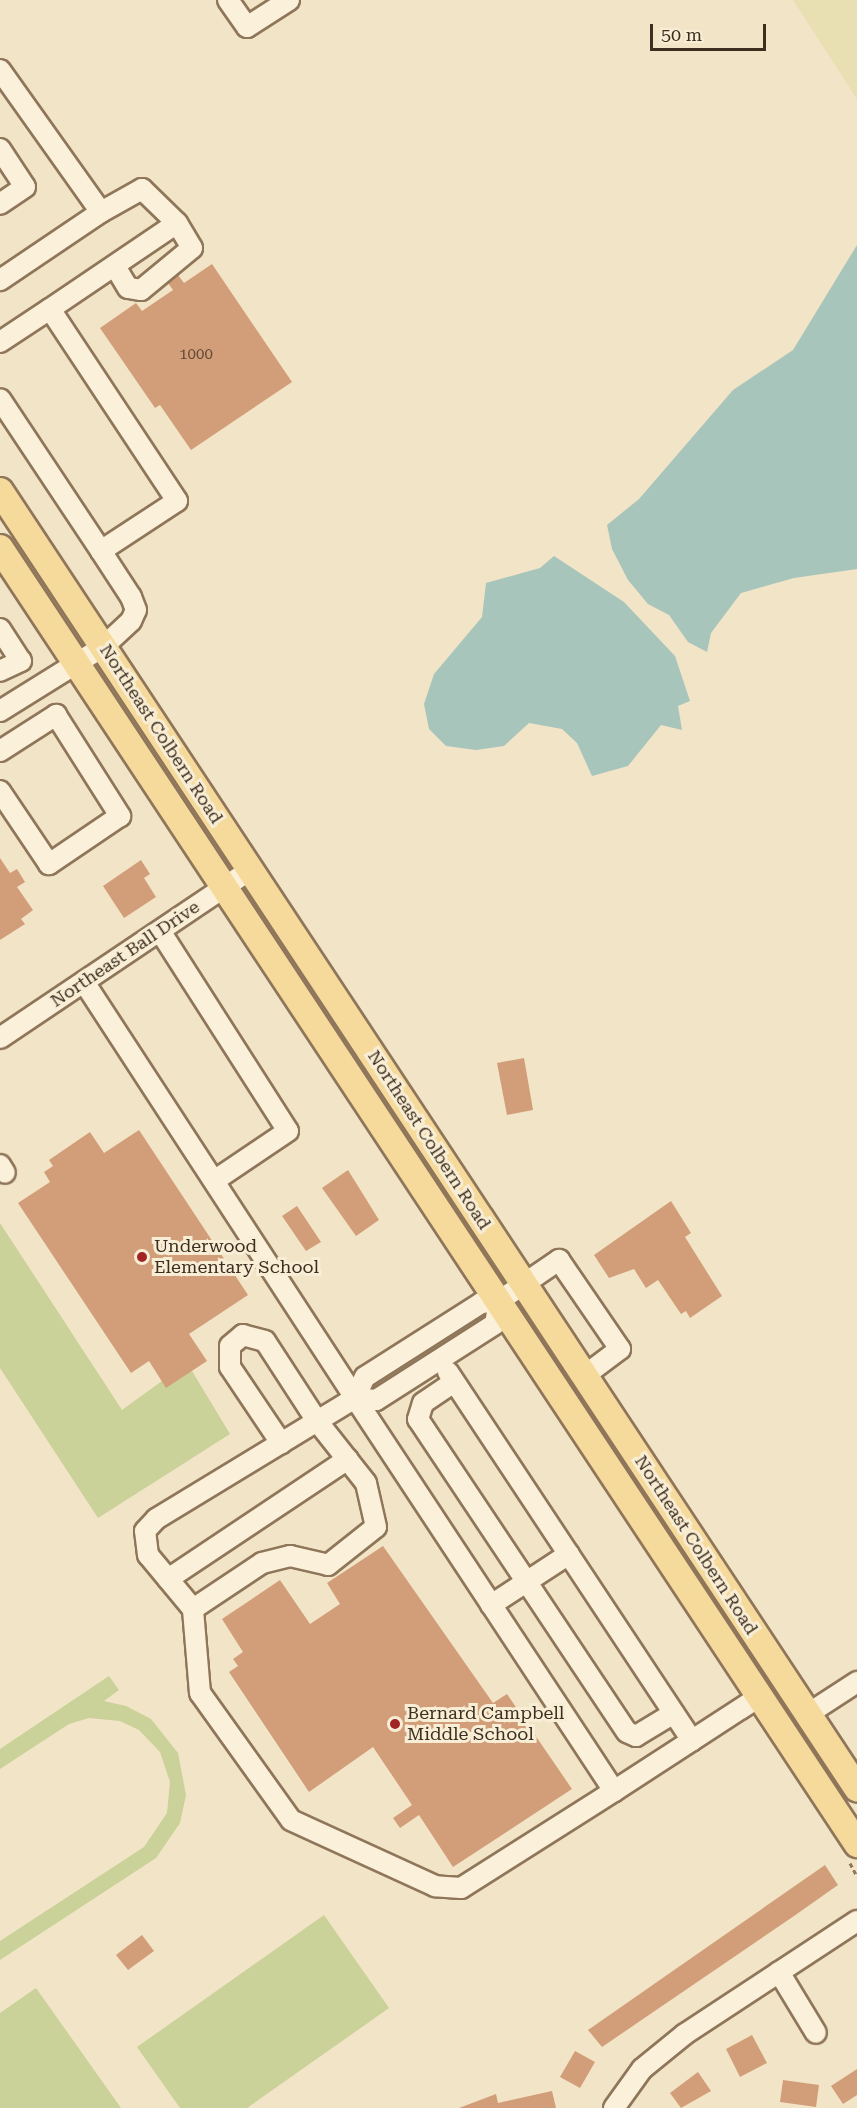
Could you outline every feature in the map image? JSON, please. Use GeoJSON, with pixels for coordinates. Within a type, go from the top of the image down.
{"type":"FeatureCollection","features":[{"type":"Feature","properties":{"kind":"main road","name":"Northeast Colbern Road"},"geometry":{"type":"LineString","coordinates":[[0,491],[857,1788]]}},
{"type":"Feature","properties":{"kind":"main road","name":"Northeast Colbern Road"},"geometry":{"type":"LineString","coordinates":[[0,549],[857,1844]]}},
{"type":"Feature","properties":{"kind":"street"},"geometry":{"type":"LineString","coordinates":[[234,2],[247,27],[289,0]]}},
{"type":"Feature","properties":{"kind":"street"},"geometry":{"type":"LineString","coordinates":[[0,70],[101,212]]}},
{"type":"Feature","properties":{"kind":"street"},"geometry":{"type":"LineString","coordinates":[[0,149],[25,187],[0,204]]}},
{"type":"Feature","properties":{"kind":"street"},"geometry":{"type":"LineString","coordinates":[[0,280],[101,212],[142,189],[177,223],[192,248],[141,290],[128,288],[115,266]]}},
{"type":"Feature","properties":{"kind":"street"},"geometry":{"type":"LineString","coordinates":[[0,342],[177,223]]}},
{"type":"Feature","properties":{"kind":"street"},"geometry":{"type":"LineString","coordinates":[[51,309],[177,501],[100,551]]}},
{"type":"Feature","properties":{"kind":"street"},"geometry":{"type":"LineString","coordinates":[[0,399],[136,610],[131,621],[103,647],[0,711]]}},
{"type":"Feature","properties":{"kind":"street"},"geometry":{"type":"LineString","coordinates":[[0,629],[21,661],[0,671]]}},
{"type":"Feature","properties":{"kind":"street"},"geometry":{"type":"LineString","coordinates":[[0,751],[56,715],[120,816],[49,864],[0,790]]}},
{"type":"Feature","properties":{"kind":"street","name":"Northeast Ball Drive"},"geometry":{"type":"LineString","coordinates":[[0,1038],[250,870]]}},
{"type":"Feature","properties":{"kind":"street"},"geometry":{"type":"LineString","coordinates":[[160,932],[288,1131],[214,1181]]}},
{"type":"Feature","properties":{"kind":"street"},"geometry":{"type":"LineString","coordinates":[[84,982],[614,1791]]}},
{"type":"Feature","properties":{"kind":"street"},"geometry":{"type":"LineString","coordinates":[[584,1376],[620,1350],[559,1260],[499,1301],[481,1303],[364,1377],[355,1398],[156,1519],[145,1531],[148,1555],[193,1609],[200,1693],[291,1820],[435,1886],[461,1888],[759,1696]]}},
{"type":"Feature","properties":{"kind":"street"},"geometry":{"type":"LineString","coordinates":[[355,1398],[376,1400],[495,1324],[499,1301]]}},
{"type":"Feature","properties":{"kind":"street"},"geometry":{"type":"LineString","coordinates":[[193,1609],[262,1563],[290,1556],[328,1565],[355,1547],[376,1527],[366,1483],[317,1421],[266,1341],[250,1334],[236,1339],[230,1346],[230,1367],[281,1443]]}},
{"type":"Feature","properties":{"kind":"street"},"geometry":{"type":"LineString","coordinates":[[439,1359],[692,1740]]}},
{"type":"Feature","properties":{"kind":"street"},"geometry":{"type":"LineString","coordinates":[[454,1382],[423,1403],[418,1419],[627,1732],[636,1736],[674,1713]]}},
{"type":"Feature","properties":{"kind":"street"},"geometry":{"type":"LineString","coordinates":[[168,1579],[351,1464]]}},
{"type":"Feature","properties":{"kind":"street"},"geometry":{"type":"LineString","coordinates":[[491,1605],[569,1554]]}},
{"type":"Feature","properties":{"kind":"street"},"geometry":{"type":"LineString","coordinates":[[808,1714],[857,1682]]}},
{"type":"Feature","properties":{"kind":"street"},"geometry":{"type":"LineString","coordinates":[[614,2108],[642,2069],[685,2034],[857,1921]]}},
{"type":"Feature","properties":{"kind":"street"},"geometry":{"type":"LineString","coordinates":[[779,1972],[816,2032]]}},
{"type":"Feature","properties":{"kind":"shaded area"},"geometry":{"type":"Polygon","coordinates":[[[793,0],[857,0],[857,99],[793,0]]]}},
{"type":"Feature","properties":{"kind":"green space"},"geometry":{"type":"Polygon","coordinates":[[[0,1223],[122,1410],[162,1381],[192,1371],[230,1434],[98,1518],[0,1368],[0,1223]]]}},
{"type":"Feature","properties":{"kind":"green space"},"geometry":{"type":"Polygon","coordinates":[[[109,1676],[119,1690],[104,1701],[126,1706],[151,1719],[178,1753],[186,1795],[180,1823],[156,1858],[0,1960],[0,1941],[144,1847],[167,1813],[170,1782],[160,1752],[139,1730],[120,1721],[89,1718],[69,1724],[0,1769],[0,1749],[109,1676]]]}},
{"type":"Feature","properties":{"kind":"green space"},"geometry":{"type":"Polygon","coordinates":[[[324,1915],[389,2008],[247,2108],[180,2108],[137,2047],[324,1915]]]}},
{"type":"Feature","properties":{"kind":"green space"},"geometry":{"type":"Polygon","coordinates":[[[36,1988],[121,2108],[0,2108],[0,2013],[36,1988]]]}},
{"type":"Feature","properties":{"kind":"water"},"geometry":{"type":"Polygon","coordinates":[[[857,245],[857,569],[794,578],[741,593],[711,633],[707,652],[688,642],[669,615],[648,604],[628,580],[612,549],[607,525],[639,499],[733,390],[793,350],[857,245]]]}},
{"type":"Feature","properties":{"kind":"water"},"geometry":{"type":"Polygon","coordinates":[[[554,556],[624,602],[675,656],[690,701],[678,706],[682,730],[661,725],[628,766],[592,776],[577,743],[562,729],[529,723],[504,746],[476,750],[446,746],[429,729],[424,704],[434,674],[482,617],[486,583],[540,568],[554,556]]]}},
{"type":"Feature","properties":{"kind":"building"},"geometry":{"type":"Polygon","coordinates":[[[212,264],[292,382],[191,450],[160,405],[155,408],[100,328],[136,303],[142,311],[173,290],[168,283],[178,275],[184,283],[212,264]]]}},
{"type":"Feature","properties":{"kind":"building"},"geometry":{"type":"Polygon","coordinates":[[[0,858],[10,873],[17,869],[25,882],[17,887],[33,910],[21,919],[25,924],[0,940],[0,858]]]}},
{"type":"Feature","properties":{"kind":"building"},"geometry":{"type":"Polygon","coordinates":[[[141,860],[150,874],[144,878],[156,897],[124,918],[103,886],[141,860]]]}},
{"type":"Feature","properties":{"kind":"building"},"geometry":{"type":"Polygon","coordinates":[[[524,1058],[533,1110],[507,1115],[497,1063],[524,1058]]]}},
{"type":"Feature","properties":{"kind":"building","name":"Underwood Elementary School"},"geometry":{"type":"Polygon","coordinates":[[[139,1130],[248,1295],[189,1334],[207,1361],[166,1388],[149,1361],[131,1373],[18,1203],[50,1182],[44,1172],[53,1166],[49,1160],[90,1132],[104,1153],[139,1130]]]}},
{"type":"Feature","properties":{"kind":"building"},"geometry":{"type":"Polygon","coordinates":[[[348,1170],[379,1220],[356,1236],[322,1188],[348,1170]]]}},
{"type":"Feature","properties":{"kind":"building"},"geometry":{"type":"Polygon","coordinates":[[[671,1201],[691,1233],[685,1237],[722,1296],[690,1318],[686,1311],[681,1314],[658,1280],[646,1288],[634,1269],[609,1278],[594,1255],[671,1201]]]}},
{"type":"Feature","properties":{"kind":"building"},"geometry":{"type":"Polygon","coordinates":[[[297,1206],[321,1242],[306,1251],[282,1216],[297,1206]]]}},
{"type":"Feature","properties":{"kind":"building","name":"Bernard Campbell Middle School"},"geometry":{"type":"Polygon","coordinates":[[[383,1546],[493,1703],[507,1694],[572,1789],[453,1867],[419,1815],[400,1828],[393,1818],[412,1805],[373,1747],[309,1792],[229,1672],[238,1666],[233,1659],[243,1652],[222,1619],[280,1580],[310,1624],[340,1604],[327,1583],[383,1546]]]}},
{"type":"Feature","properties":{"kind":"building"},"geometry":{"type":"Polygon","coordinates":[[[825,1865],[838,1885],[794,1916],[602,2047],[588,2030],[825,1865]]]}},
{"type":"Feature","properties":{"kind":"building"},"geometry":{"type":"Polygon","coordinates":[[[142,1935],[154,1951],[128,1970],[116,1955],[142,1935]]]}},
{"type":"Feature","properties":{"kind":"building"},"geometry":{"type":"Polygon","coordinates":[[[752,2035],[767,2063],[740,2077],[726,2049],[752,2035]]]}},
{"type":"Feature","properties":{"kind":"building"},"geometry":{"type":"Polygon","coordinates":[[[575,2051],[595,2062],[580,2088],[560,2077],[575,2051]]]}},
{"type":"Feature","properties":{"kind":"building"},"geometry":{"type":"Polygon","coordinates":[[[857,2069],[857,2095],[843,2104],[831,2086],[857,2069]]]}},
{"type":"Feature","properties":{"kind":"building"},"geometry":{"type":"Polygon","coordinates":[[[698,2072],[711,2091],[681,2108],[670,2093],[698,2072]]]}},
{"type":"Feature","properties":{"kind":"building"},"geometry":{"type":"Polygon","coordinates":[[[783,2080],[819,2085],[816,2107],[780,2102],[783,2080]]]}},
{"type":"Feature","properties":{"kind":"building"},"geometry":{"type":"Polygon","coordinates":[[[552,2091],[556,2108],[459,2108],[496,2094],[498,2103],[552,2091]]]}},
{"type":"Feature","properties":{"kind":"place","name":"Underwood Elementary School"},"geometry":{"type":"Point","coordinates":[142,1257]}},
{"type":"Feature","properties":{"kind":"place","name":"Bernard Campbell Middle School"},"geometry":{"type":"Point","coordinates":[395,1724]}}]}
